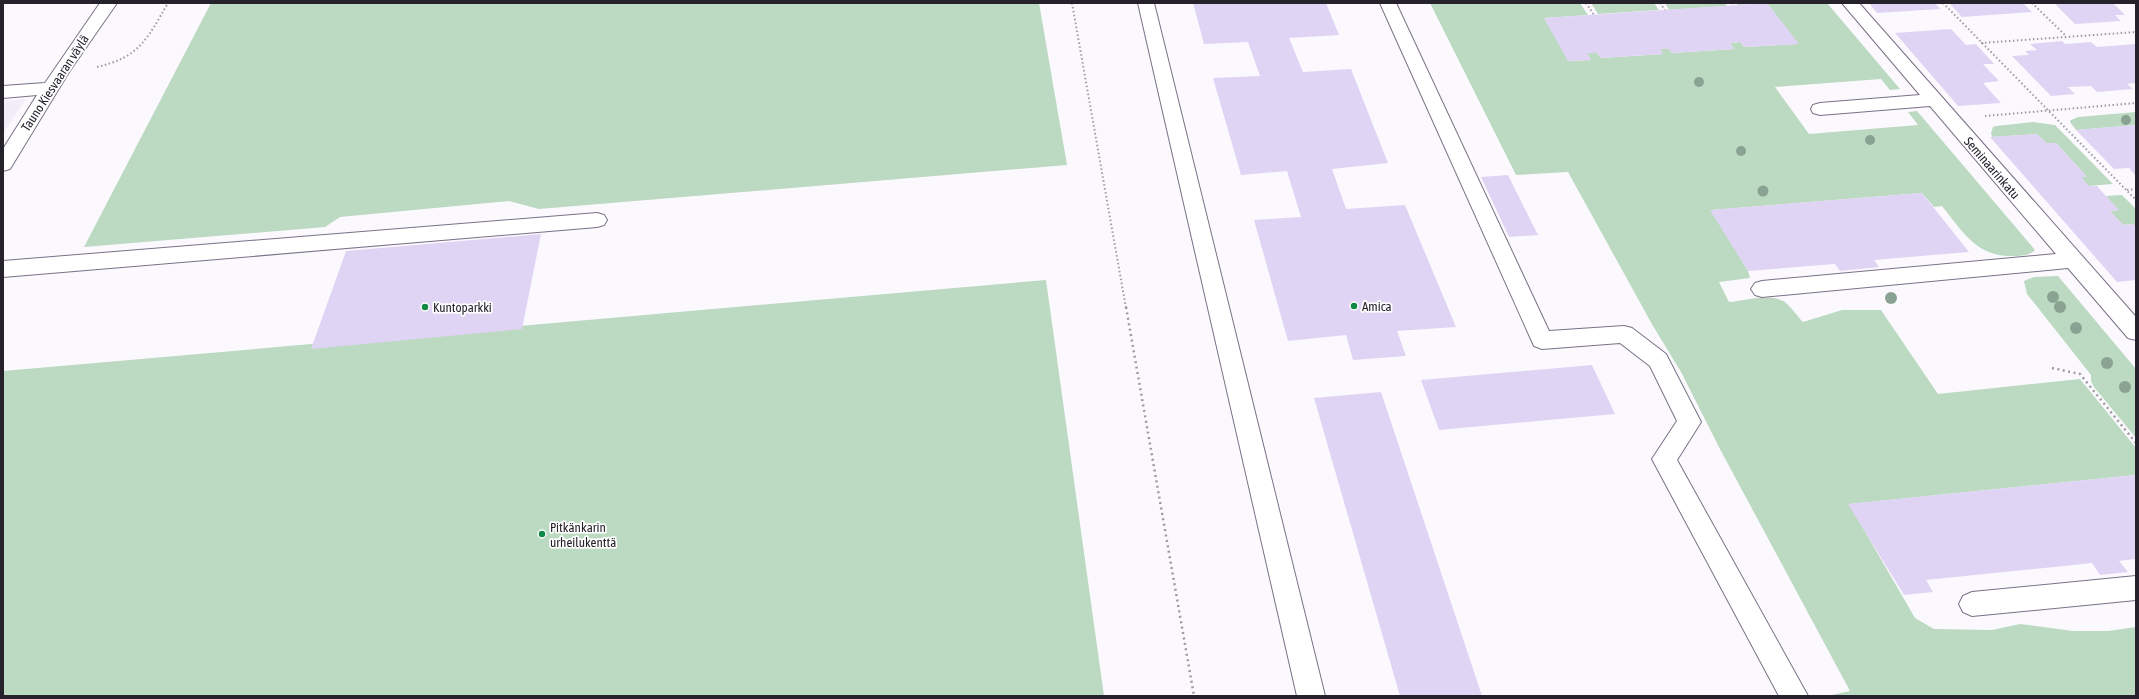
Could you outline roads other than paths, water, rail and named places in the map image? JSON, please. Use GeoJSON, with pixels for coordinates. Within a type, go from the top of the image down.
{"type":"FeatureCollection","features":[{"type":"Feature","properties":{"kind":"street","name":"Tauno Kiesvaaran väylä"},"geometry":{"type":"LineString","coordinates":[[3,164],[51,88],[109,3]]}},
{"type":"Feature","properties":{"kind":"street"},"geometry":{"type":"LineString","coordinates":[[1146,3],[1311,696]]}},
{"type":"Feature","properties":{"kind":"street"},"geometry":{"type":"LineString","coordinates":[[1388,3],[1542,340],[1624,334],[1658,360],[1689,422],[1664,458],[1794,696]]}},
{"type":"Feature","properties":{"kind":"street","name":"Seminaarinkatu"},"geometry":{"type":"LineString","coordinates":[[1850,3],[2136,332]]}},
{"type":"Feature","properties":{"kind":"street"},"geometry":{"type":"LineString","coordinates":[[3,92],[51,88]]}},
{"type":"Feature","properties":{"kind":"street"},"geometry":{"type":"LineString","coordinates":[[1820,109],[1933,100]]}},
{"type":"Feature","properties":{"kind":"street"},"geometry":{"type":"LineString","coordinates":[[3,269],[597,220]]}},
{"type":"Feature","properties":{"kind":"street"},"geometry":{"type":"LineString","coordinates":[[1762,289],[2073,260]]}},
{"type":"Feature","properties":{"kind":"street"},"geometry":{"type":"LineString","coordinates":[[1972,604],[2136,588]]}},
{"type":"Feature","properties":{"kind":"place","name":"Amica"},"geometry":{"type":"Point","coordinates":[1354,306]}},
{"type":"Feature","properties":{"kind":"place","name":"Kuntoparkki"},"geometry":{"type":"Point","coordinates":[425,307]}},
{"type":"Feature","properties":{"kind":"place","name":"Pitkänkarin urheilukenttä"},"geometry":{"type":"Point","coordinates":[542,534]}}]}
